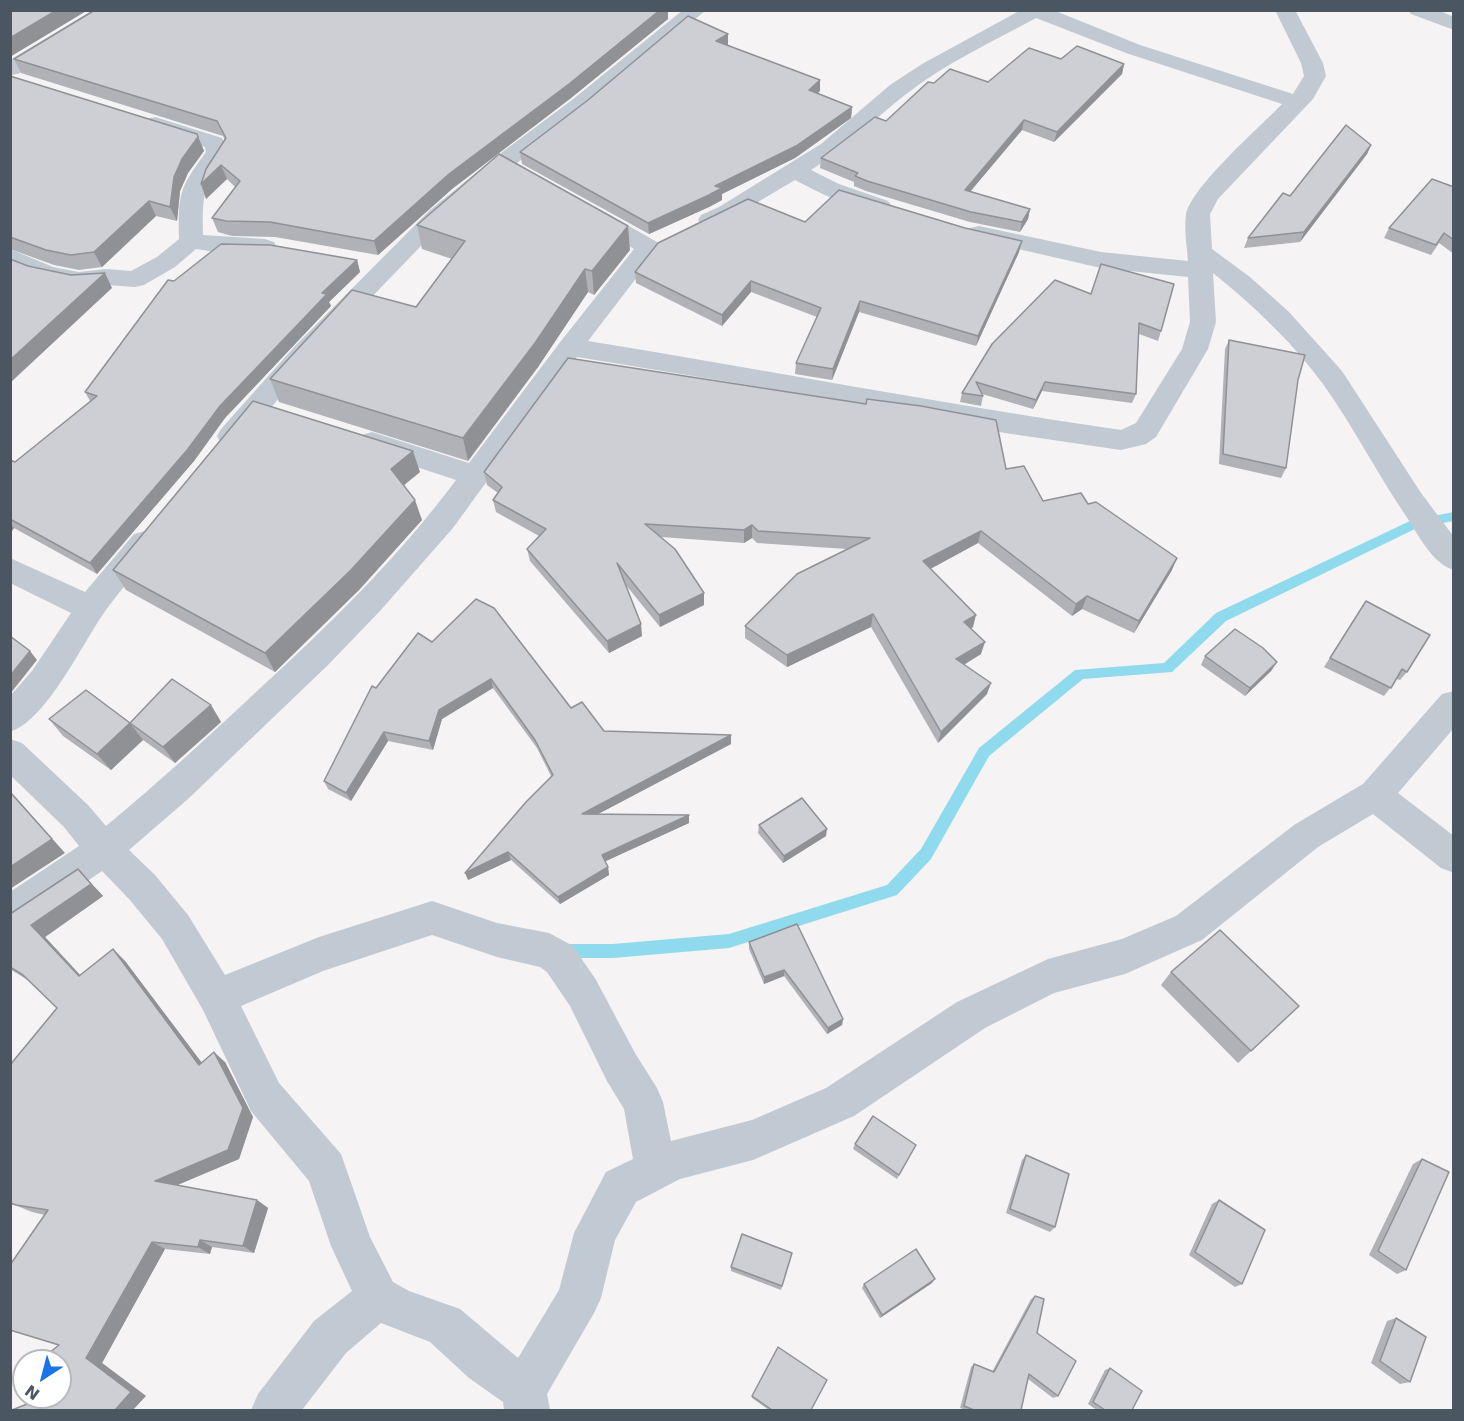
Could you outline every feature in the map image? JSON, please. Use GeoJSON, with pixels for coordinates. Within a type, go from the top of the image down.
{"type":"FeatureCollection","features":[{"type":"Feature","properties":{"kind":"street"},"geometry":{"type":"LineString","coordinates":[[10,69],[108,10]]}},
{"type":"Feature","properties":{"kind":"street"},"geometry":{"type":"LineString","coordinates":[[219,452],[374,265],[501,164],[580,105],[696,10]]}},
{"type":"Feature","properties":{"kind":"street"},"geometry":{"type":"LineString","coordinates":[[570,346],[1005,423],[1121,440],[1136,437],[1146,430],[1195,349],[1203,322],[1198,214],[1207,197],[1305,94],[1316,76],[1286,10]]}},
{"type":"Feature","properties":{"kind":"street"},"geometry":{"type":"LineString","coordinates":[[1418,10],[1454,24]]}},
{"type":"Feature","properties":{"kind":"street"},"geometry":{"type":"LineString","coordinates":[[10,913],[104,849],[176,788],[316,656],[442,520],[570,346],[668,239],[727,212],[829,149],[898,90],[930,69],[1036,11],[1154,56],[1297,102]]}},
{"type":"Feature","properties":{"kind":"street"},"geometry":{"type":"LineString","coordinates":[[136,118],[214,143],[218,148],[213,161],[198,179],[190,199],[191,241]]}},
{"type":"Feature","properties":{"kind":"street"},"geometry":{"type":"LineString","coordinates":[[501,164],[530,180]]}},
{"type":"Feature","properties":{"kind":"street"},"geometry":{"type":"LineString","coordinates":[[794,171],[831,189],[902,212]]}},
{"type":"Feature","properties":{"kind":"street"},"geometry":{"type":"LineString","coordinates":[[567,200],[668,239]]}},
{"type":"Feature","properties":{"kind":"street"},"geometry":{"type":"LineString","coordinates":[[953,226],[1101,260],[1199,261],[1249,287],[1317,358],[1347,398],[1431,532],[1454,559]]}},
{"type":"Feature","properties":{"kind":"street"},"geometry":{"type":"LineString","coordinates":[[191,241],[211,245],[290,250]]}},
{"type":"Feature","properties":{"kind":"street"},"geometry":{"type":"LineString","coordinates":[[10,258],[46,273],[79,280],[106,277],[135,279],[166,262],[191,241]]}},
{"type":"Feature","properties":{"kind":"street"},"geometry":{"type":"LineString","coordinates":[[255,406],[287,416]]}},
{"type":"Feature","properties":{"kind":"street"},"geometry":{"type":"LineString","coordinates":[[350,435],[476,476]]}},
{"type":"Feature","properties":{"kind":"street"},"geometry":{"type":"LineString","coordinates":[[10,718],[27,703],[63,654],[90,608],[163,520]]}},
{"type":"Feature","properties":{"kind":"street"},"geometry":{"type":"LineString","coordinates":[[10,570],[90,608]]}},
{"type":"Feature","properties":{"kind":"street"},"geometry":{"type":"LineString","coordinates":[[10,753],[76,816],[104,849],[142,887],[175,927],[217,997],[265,1097],[326,1169],[352,1246],[378,1298],[398,1309],[444,1325],[525,1400],[579,1298],[595,1233],[621,1187],[674,1160],[753,1140],[840,1102],[971,1015],[1048,977],[1125,956],[1189,928],[1306,836],[1375,795],[1454,704]]}},
{"type":"Feature","properties":{"kind":"street"},"geometry":{"type":"LineString","coordinates":[[1375,795],[1454,857]]}},
{"type":"Feature","properties":{"kind":"street"},"geometry":{"type":"LineString","coordinates":[[217,997],[319,955],[432,918],[497,940],[549,951],[560,959],[583,993],[621,1067],[643,1102],[656,1169]]}},
{"type":"Feature","properties":{"kind":"street"},"geometry":{"type":"LineString","coordinates":[[274,1410],[330,1337],[378,1298]]}},
{"type":"Feature","properties":{"kind":"building"},"geometry":{"type":"Polygon","coordinates":[[[10,10],[57,10],[10,38],[10,10]]]}},
{"type":"Feature","properties":{"kind":"building"},"geometry":{"type":"Polygon","coordinates":[[[95,10],[660,10],[569,84],[449,174],[374,241],[270,222],[226,221],[212,218],[240,181],[221,165],[201,184],[206,169],[226,138],[217,121],[14,59],[95,10]]]}},
{"type":"Feature","properties":{"kind":"building"},"geometry":{"type":"Polygon","coordinates":[[[688,16],[728,34],[716,41],[820,80],[809,90],[852,107],[796,146],[715,186],[722,188],[709,195],[648,223],[520,152],[588,100],[688,16]]]}},
{"type":"Feature","properties":{"kind":"building"},"geometry":{"type":"Polygon","coordinates":[[[1077,46],[1124,64],[1057,132],[1024,120],[965,190],[1030,209],[1022,222],[971,212],[867,181],[855,176],[858,173],[821,158],[875,117],[886,121],[928,82],[934,83],[950,69],[988,82],[1029,48],[1061,59],[1077,46]]]}},
{"type":"Feature","properties":{"kind":"building"},"geometry":{"type":"Polygon","coordinates":[[[10,76],[197,134],[198,137],[182,159],[174,177],[170,207],[149,201],[94,252],[71,255],[46,250],[10,237],[10,76]]]}},
{"type":"Feature","properties":{"kind":"building"},"geometry":{"type":"Polygon","coordinates":[[[1346,125],[1371,145],[1304,232],[1248,238],[1283,193],[1290,196],[1346,125]]]}},
{"type":"Feature","properties":{"kind":"building"},"geometry":{"type":"Polygon","coordinates":[[[499,154],[628,226],[592,271],[585,269],[535,343],[463,438],[270,379],[352,290],[416,307],[465,241],[417,225],[499,154]]]}},
{"type":"Feature","properties":{"kind":"building"},"geometry":{"type":"Polygon","coordinates":[[[1432,179],[1454,187],[1454,240],[1444,233],[1436,245],[1389,228],[1432,179]]]}},
{"type":"Feature","properties":{"kind":"building"},"geometry":{"type":"Polygon","coordinates":[[[839,190],[965,228],[1022,241],[978,336],[860,301],[833,369],[796,363],[821,308],[751,281],[722,315],[635,272],[658,243],[748,199],[805,222],[839,190]]]}},
{"type":"Feature","properties":{"kind":"building"},"geometry":{"type":"Polygon","coordinates":[[[221,244],[270,245],[357,260],[322,293],[327,294],[220,406],[188,449],[90,563],[10,519],[10,460],[15,462],[97,396],[85,392],[168,280],[174,281],[221,244]]]}},
{"type":"Feature","properties":{"kind":"building"},"geometry":{"type":"Polygon","coordinates":[[[10,259],[28,266],[71,275],[105,273],[10,360],[10,259]]]}},
{"type":"Feature","properties":{"kind":"building"},"geometry":{"type":"Polygon","coordinates":[[[1101,264],[1174,284],[1161,331],[1139,323],[1136,394],[1045,382],[1036,400],[976,382],[983,396],[962,393],[992,344],[1055,280],[1091,294],[1101,264]]]}},
{"type":"Feature","properties":{"kind":"building"},"geometry":{"type":"Polygon","coordinates":[[[1229,340],[1305,355],[1298,380],[1286,468],[1223,454],[1229,340]]]}},
{"type":"Feature","properties":{"kind":"building"},"geometry":{"type":"Polygon","coordinates":[[[568,358],[866,404],[867,399],[921,406],[996,420],[1006,469],[1024,466],[1043,501],[1081,493],[1088,504],[1096,502],[1177,558],[1139,621],[1087,596],[1076,604],[981,531],[923,561],[976,615],[964,622],[985,642],[956,659],[991,683],[941,732],[873,614],[787,655],[745,626],[797,574],[870,538],[758,531],[752,525],[744,530],[645,524],[675,549],[704,593],[659,615],[617,563],[641,624],[607,641],[527,549],[546,529],[493,500],[502,487],[484,472],[568,358]]]}},
{"type":"Feature","properties":{"kind":"building"},"geometry":{"type":"Polygon","coordinates":[[[253,401],[413,451],[391,469],[415,500],[351,570],[265,653],[113,570],[253,401]]]}},
{"type":"Feature","properties":{"kind":"building"},"geometry":{"type":"Polygon","coordinates":[[[476,599],[494,608],[571,708],[582,702],[604,731],[731,735],[582,814],[689,815],[602,855],[608,867],[558,897],[508,852],[465,873],[526,802],[553,775],[535,740],[491,679],[439,710],[429,741],[384,732],[346,793],[324,781],[372,686],[376,688],[418,633],[432,642],[476,599]]]}},
{"type":"Feature","properties":{"kind":"building"},"geometry":{"type":"Polygon","coordinates":[[[1366,601],[1430,635],[1407,672],[1402,669],[1391,688],[1330,658],[1366,601]]]}},
{"type":"Feature","properties":{"kind":"building"},"geometry":{"type":"Polygon","coordinates":[[[1235,629],[1263,648],[1277,662],[1250,688],[1205,656],[1235,629]]]}},
{"type":"Feature","properties":{"kind":"building"},"geometry":{"type":"Polygon","coordinates":[[[10,636],[30,651],[10,676],[10,636]]]}},
{"type":"Feature","properties":{"kind":"building"},"geometry":{"type":"Polygon","coordinates":[[[172,679],[211,705],[163,747],[130,723],[172,679]]]}},
{"type":"Feature","properties":{"kind":"building"},"geometry":{"type":"Polygon","coordinates":[[[86,690],[130,723],[97,754],[49,719],[86,690]]]}},
{"type":"Feature","properties":{"kind":"building"},"geometry":{"type":"Polygon","coordinates":[[[10,792],[52,839],[10,867],[10,792]]]}},
{"type":"Feature","properties":{"kind":"building"},"geometry":{"type":"Polygon","coordinates":[[[802,798],[827,829],[784,856],[759,825],[802,798]]]}},
{"type":"Feature","properties":{"kind":"building"},"geometry":{"type":"Polygon","coordinates":[[[78,869],[91,884],[31,925],[79,976],[113,949],[199,1065],[214,1052],[243,1108],[228,1150],[155,1181],[257,1200],[243,1246],[200,1240],[198,1247],[152,1242],[86,1358],[131,1392],[115,1410],[12,1410],[72,1409],[72,1349],[54,1349],[59,1345],[10,1330],[10,1265],[48,1210],[10,1203],[10,1065],[57,1008],[23,975],[10,967],[10,914],[78,869]]]}},
{"type":"Feature","properties":{"kind":"building"},"geometry":{"type":"Polygon","coordinates":[[[797,924],[843,1019],[828,1028],[784,970],[764,977],[749,942],[797,924]]]}},
{"type":"Feature","properties":{"kind":"building"},"geometry":{"type":"Polygon","coordinates":[[[1220,930],[1299,1006],[1251,1051],[1171,972],[1220,930]]]}},
{"type":"Feature","properties":{"kind":"building"},"geometry":{"type":"Polygon","coordinates":[[[873,1116],[916,1145],[899,1175],[855,1144],[873,1116]]]}},
{"type":"Feature","properties":{"kind":"building"},"geometry":{"type":"Polygon","coordinates":[[[1026,1155],[1069,1174],[1055,1227],[1010,1209],[1026,1155]]]}},
{"type":"Feature","properties":{"kind":"building"},"geometry":{"type":"Polygon","coordinates":[[[1422,1159],[1449,1172],[1406,1270],[1378,1251],[1422,1159]]]}},
{"type":"Feature","properties":{"kind":"building"},"geometry":{"type":"Polygon","coordinates":[[[1219,1200],[1265,1230],[1242,1284],[1195,1252],[1219,1200]]]}},
{"type":"Feature","properties":{"kind":"building"},"geometry":{"type":"Polygon","coordinates":[[[742,1234],[792,1253],[782,1286],[731,1267],[742,1234]]]}},
{"type":"Feature","properties":{"kind":"building"},"geometry":{"type":"Polygon","coordinates":[[[916,1249],[935,1279],[882,1315],[864,1284],[916,1249]]]}},
{"type":"Feature","properties":{"kind":"building"},"geometry":{"type":"Polygon","coordinates":[[[1035,1296],[1044,1299],[1037,1333],[1076,1361],[1058,1396],[1029,1374],[1021,1410],[974,1410],[964,1406],[974,1364],[994,1372],[1035,1296]]]}},
{"type":"Feature","properties":{"kind":"building"},"geometry":{"type":"Polygon","coordinates":[[[1396,1318],[1426,1337],[1410,1382],[1380,1361],[1396,1318]]]}},
{"type":"Feature","properties":{"kind":"building"},"geometry":{"type":"Polygon","coordinates":[[[778,1347],[827,1380],[811,1410],[772,1410],[752,1396],[778,1347]]]}},
{"type":"Feature","properties":{"kind":"building"},"geometry":{"type":"Polygon","coordinates":[[[1110,1368],[1142,1391],[1132,1410],[1105,1410],[1093,1402],[1110,1368]]]}},
{"type":"Feature","properties":{"kind":"waterway"},"geometry":{"type":"LineString","coordinates":[[560,951],[613,951],[729,941],[892,890],[926,854],[984,752],[1080,674],[1167,668],[1221,617],[1416,523],[1454,516]]}}]}
